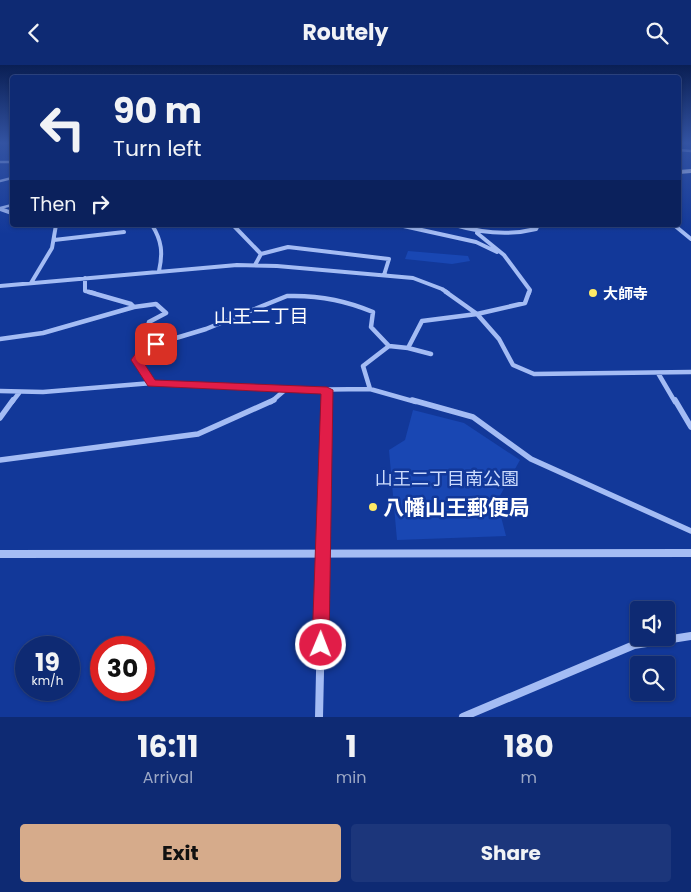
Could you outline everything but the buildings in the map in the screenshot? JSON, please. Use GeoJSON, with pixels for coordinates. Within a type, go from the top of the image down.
{"type":"FeatureCollection","features":[{"type":"Feature","properties":{"kind":"street"},"geometry":{"type":"LineString","coordinates":[[30,283],[47,258],[54,240],[56,227]]}},
{"type":"Feature","properties":{"kind":"street"},"geometry":{"type":"LineString","coordinates":[[154,227],[160,235],[164,254],[158,271]]}},
{"type":"Feature","properties":{"kind":"street"},"geometry":{"type":"LineString","coordinates":[[235,227],[261,254]]}},
{"type":"Feature","properties":{"kind":"street"},"geometry":{"type":"LineString","coordinates":[[408,227],[476,242],[504,255]]}},
{"type":"Feature","properties":{"kind":"street"},"geometry":{"type":"LineString","coordinates":[[461,227],[478,233],[518,234],[536,229],[537,227]]}},
{"type":"Feature","properties":{"kind":"street"},"geometry":{"type":"LineString","coordinates":[[676,227],[691,239]]}},
{"type":"Feature","properties":{"kind":"street"},"geometry":{"type":"LineString","coordinates":[[54,240],[124,232]]}},
{"type":"Feature","properties":{"kind":"street"},"geometry":{"type":"LineString","coordinates":[[408,349],[422,321],[477,315],[526,303],[530,290],[504,255],[478,233]]}},
{"type":"Feature","properties":{"kind":"street"},"geometry":{"type":"LineString","coordinates":[[254,265],[261,254],[288,247],[389,259],[384,275]]}},
{"type":"Feature","properties":{"kind":"street"},"geometry":{"type":"LineString","coordinates":[[0,286],[158,271],[254,265],[413,278],[442,289],[477,315],[499,339],[514,365],[534,374],[691,372]]}},
{"type":"Feature","properties":{"kind":"street"},"geometry":{"type":"LineString","coordinates":[[85,278],[85,291],[131,304],[134,307]]}},
{"type":"Feature","properties":{"kind":"street"},"geometry":{"type":"LineString","coordinates":[[152,383],[137,360],[142,353],[156,344],[179,339],[204,330],[287,296],[302,295],[352,302],[373,312],[371,327],[389,346],[432,354]]}},
{"type":"Feature","properties":{"kind":"street"},"geometry":{"type":"LineString","coordinates":[[0,339],[43,333],[134,307],[156,304],[166,313],[149,322],[147,329],[158,339],[156,344]]}},
{"type":"Feature","properties":{"kind":"street"},"geometry":{"type":"LineString","coordinates":[[370,389],[363,365],[389,346]]}},
{"type":"Feature","properties":{"kind":"street"},"geometry":{"type":"LineString","coordinates":[[658,373],[691,427]]}},
{"type":"Feature","properties":{"kind":"street"},"geometry":{"type":"LineString","coordinates":[[0,391],[19,393],[152,383],[285,390],[370,389],[473,417],[531,459],[691,531]]}},
{"type":"Feature","properties":{"kind":"street"},"geometry":{"type":"LineString","coordinates":[[0,460],[198,434],[275,400],[285,390]]}},
{"type":"Feature","properties":{"kind":"street"},"geometry":{"type":"LineString","coordinates":[[319,717],[327,390]]}},
{"type":"Feature","properties":{"kind":"street"},"geometry":{"type":"LineString","coordinates":[[0,418],[19,393]]}},
{"type":"Feature","properties":{"kind":"street"},"geometry":{"type":"LineString","coordinates":[[0,554],[691,553]]}},
{"type":"Feature","properties":{"kind":"street"},"geometry":{"type":"LineString","coordinates":[[463,717],[634,645],[691,636]]}},
{"type":"Feature","properties":{"kind":"green space"},"geometry":{"type":"Polygon","coordinates":[[[408,251],[468,256],[470,261],[452,264],[405,259],[408,251]]]}},
{"type":"Feature","properties":{"kind":"green space","name":"山王二丁目南公園"},"geometry":{"type":"Polygon","coordinates":[[[413,410],[464,423],[520,460],[497,501],[506,536],[397,540],[389,450],[405,440],[413,410]]]}},
{"type":"Feature","properties":{"kind":"place","name":"大師寺"},"geometry":{"type":"Point","coordinates":[593,293]}},
{"type":"Feature","properties":{"kind":"place","name":"八幡山王郵便局"},"geometry":{"type":"Point","coordinates":[373,507]}},
{"type":"Feature","properties":{"kind":"district","name":"山王二丁目"},"geometry":{"type":"Point","coordinates":[261,316]}},
{"type":"Feature","properties":{"kind":"route"},"geometry":{"type":"LineString","coordinates":[[156,344],[142,353],[137,360],[152,383],[285,390],[327,390],[321,645]]}}]}
